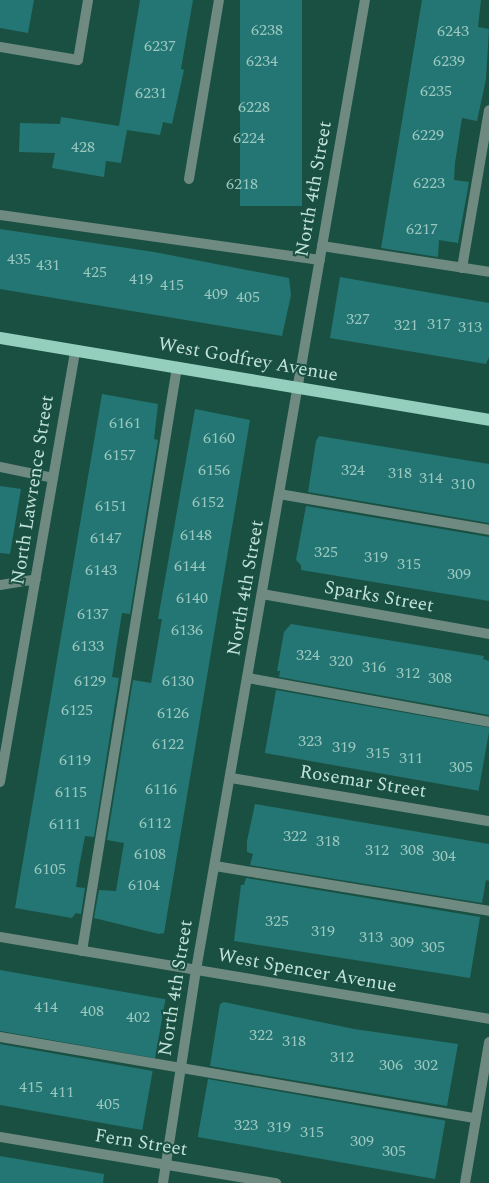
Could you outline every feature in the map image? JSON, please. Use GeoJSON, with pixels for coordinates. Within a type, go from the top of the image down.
{"type":"FeatureCollection","features":[{"type":"Feature","properties":{"kind":"main road","name":"West Godfrey Avenue"},"geometry":{"type":"LineString","coordinates":[[0,338],[489,420]]}},
{"type":"Feature","properties":{"kind":"street"},"geometry":{"type":"LineString","coordinates":[[0,47],[78,60],[88,0]]}},
{"type":"Feature","properties":{"kind":"street"},"geometry":{"type":"LineString","coordinates":[[189,179],[219,0]]}},
{"type":"Feature","properties":{"kind":"street","name":"North 4th Street"},"geometry":{"type":"LineString","coordinates":[[163,1183],[196,970],[231,778],[365,0]]}},
{"type":"Feature","properties":{"kind":"street"},"geometry":{"type":"LineString","coordinates":[[462,268],[489,110]]}},
{"type":"Feature","properties":{"kind":"street"},"geometry":{"type":"LineString","coordinates":[[0,215],[320,260]]}},
{"type":"Feature","properties":{"kind":"street"},"geometry":{"type":"LineString","coordinates":[[322,246],[489,272]]}},
{"type":"Feature","properties":{"kind":"street","name":"North Lawrence Street"},"geometry":{"type":"LineString","coordinates":[[0,782],[75,350]]}},
{"type":"Feature","properties":{"kind":"street"},"geometry":{"type":"LineString","coordinates":[[82,951],[177,367]]}},
{"type":"Feature","properties":{"kind":"street"},"geometry":{"type":"LineString","coordinates":[[0,467],[53,478]]}},
{"type":"Feature","properties":{"kind":"street"},"geometry":{"type":"LineString","coordinates":[[279,494],[489,530]]}},
{"type":"Feature","properties":{"kind":"street"},"geometry":{"type":"LineString","coordinates":[[0,586],[36,579]]}},
{"type":"Feature","properties":{"kind":"street","name":"Sparks Street"},"geometry":{"type":"LineString","coordinates":[[262,594],[489,634]]}},
{"type":"Feature","properties":{"kind":"street"},"geometry":{"type":"LineString","coordinates":[[248,678],[489,722]]}},
{"type":"Feature","properties":{"kind":"street","name":"Rosemar Street"},"geometry":{"type":"LineString","coordinates":[[231,778],[489,821]]}},
{"type":"Feature","properties":{"kind":"street"},"geometry":{"type":"LineString","coordinates":[[215,866],[489,911]]}},
{"type":"Feature","properties":{"kind":"street","name":"West Spencer Avenue"},"geometry":{"type":"LineString","coordinates":[[0,937],[489,1019]]}},
{"type":"Feature","properties":{"kind":"street"},"geometry":{"type":"LineString","coordinates":[[0,1037],[476,1118]]}},
{"type":"Feature","properties":{"kind":"street"},"geometry":{"type":"LineString","coordinates":[[465,1183],[489,1042]]}},
{"type":"Feature","properties":{"kind":"street","name":"Fern Street"},"geometry":{"type":"LineString","coordinates":[[0,1137],[276,1183]]}},
{"type":"Feature","properties":{"kind":"building"},"geometry":{"type":"Polygon","coordinates":[[[0,0],[34,0],[28,33],[0,28],[0,0]]]}},
{"type":"Feature","properties":{"kind":"building"},"geometry":{"type":"Polygon","coordinates":[[[140,0],[193,0],[181,69],[184,70],[172,124],[163,122],[160,135],[127,130],[121,163],[106,161],[104,177],[52,168],[55,153],[19,152],[20,123],[60,124],[61,117],[119,126],[140,0]]]}},
{"type":"Feature","properties":{"kind":"building"},"geometry":{"type":"Polygon","coordinates":[[[240,0],[302,0],[302,206],[240,206],[240,0]]]}},
{"type":"Feature","properties":{"kind":"building"},"geometry":{"type":"Polygon","coordinates":[[[422,0],[481,0],[478,27],[489,29],[486,79],[477,121],[462,118],[455,163],[454,180],[469,182],[458,243],[439,240],[438,257],[381,248],[422,0]]]}},
{"type":"Feature","properties":{"kind":"building"},"geometry":{"type":"Polygon","coordinates":[[[0,229],[154,252],[289,278],[291,295],[282,336],[0,289],[0,229]]]}},
{"type":"Feature","properties":{"kind":"building"},"geometry":{"type":"Polygon","coordinates":[[[340,277],[489,303],[489,357],[486,364],[330,338],[340,277]]]}},
{"type":"Feature","properties":{"kind":"building"},"geometry":{"type":"Polygon","coordinates":[[[102,394],[158,404],[154,439],[158,440],[130,614],[122,613],[117,644],[112,677],[119,678],[94,837],[85,836],[79,867],[76,887],[85,888],[81,914],[76,913],[72,918],[15,908],[102,394]]]}},
{"type":"Feature","properties":{"kind":"building"},"geometry":{"type":"Polygon","coordinates":[[[195,409],[250,420],[164,933],[159,934],[94,918],[99,890],[116,891],[124,843],[107,840],[133,680],[151,683],[162,619],[158,619],[195,409]]]}},
{"type":"Feature","properties":{"kind":"building"},"geometry":{"type":"Polygon","coordinates":[[[319,436],[489,464],[489,523],[308,492],[316,441],[319,436]]]}},
{"type":"Feature","properties":{"kind":"building"},"geometry":{"type":"Polygon","coordinates":[[[0,486],[21,489],[10,554],[0,553],[0,486]]]}},
{"type":"Feature","properties":{"kind":"building"},"geometry":{"type":"Polygon","coordinates":[[[306,506],[489,537],[489,601],[301,570],[301,565],[296,560],[306,506]]]}},
{"type":"Feature","properties":{"kind":"building"},"geometry":{"type":"Polygon","coordinates":[[[291,624],[484,656],[483,659],[489,661],[489,715],[279,677],[280,671],[277,671],[284,632],[291,624]]]}},
{"type":"Feature","properties":{"kind":"building"},"geometry":{"type":"Polygon","coordinates":[[[276,690],[489,728],[479,791],[265,753],[276,690]]]}},
{"type":"Feature","properties":{"kind":"building"},"geometry":{"type":"Polygon","coordinates":[[[255,804],[489,844],[489,881],[486,880],[482,903],[250,865],[253,854],[247,852],[247,841],[255,804]]]}},
{"type":"Feature","properties":{"kind":"building"},"geometry":{"type":"Polygon","coordinates":[[[246,878],[480,917],[470,978],[234,941],[241,885],[244,885],[246,878]]]}},
{"type":"Feature","properties":{"kind":"building"},"geometry":{"type":"Polygon","coordinates":[[[0,970],[165,999],[155,1058],[0,1031],[0,970]]]}},
{"type":"Feature","properties":{"kind":"building"},"geometry":{"type":"Polygon","coordinates":[[[224,1002],[354,1029],[458,1044],[447,1106],[210,1066],[220,1004],[224,1002]]]}},
{"type":"Feature","properties":{"kind":"building"},"geometry":{"type":"Polygon","coordinates":[[[0,1044],[153,1071],[142,1130],[0,1105],[0,1044]]]}},
{"type":"Feature","properties":{"kind":"building"},"geometry":{"type":"Polygon","coordinates":[[[208,1079],[445,1121],[435,1179],[198,1137],[208,1079]]]}},
{"type":"Feature","properties":{"kind":"building"},"geometry":{"type":"Polygon","coordinates":[[[0,1156],[104,1174],[103,1183],[0,1183],[0,1156]]]}}]}
